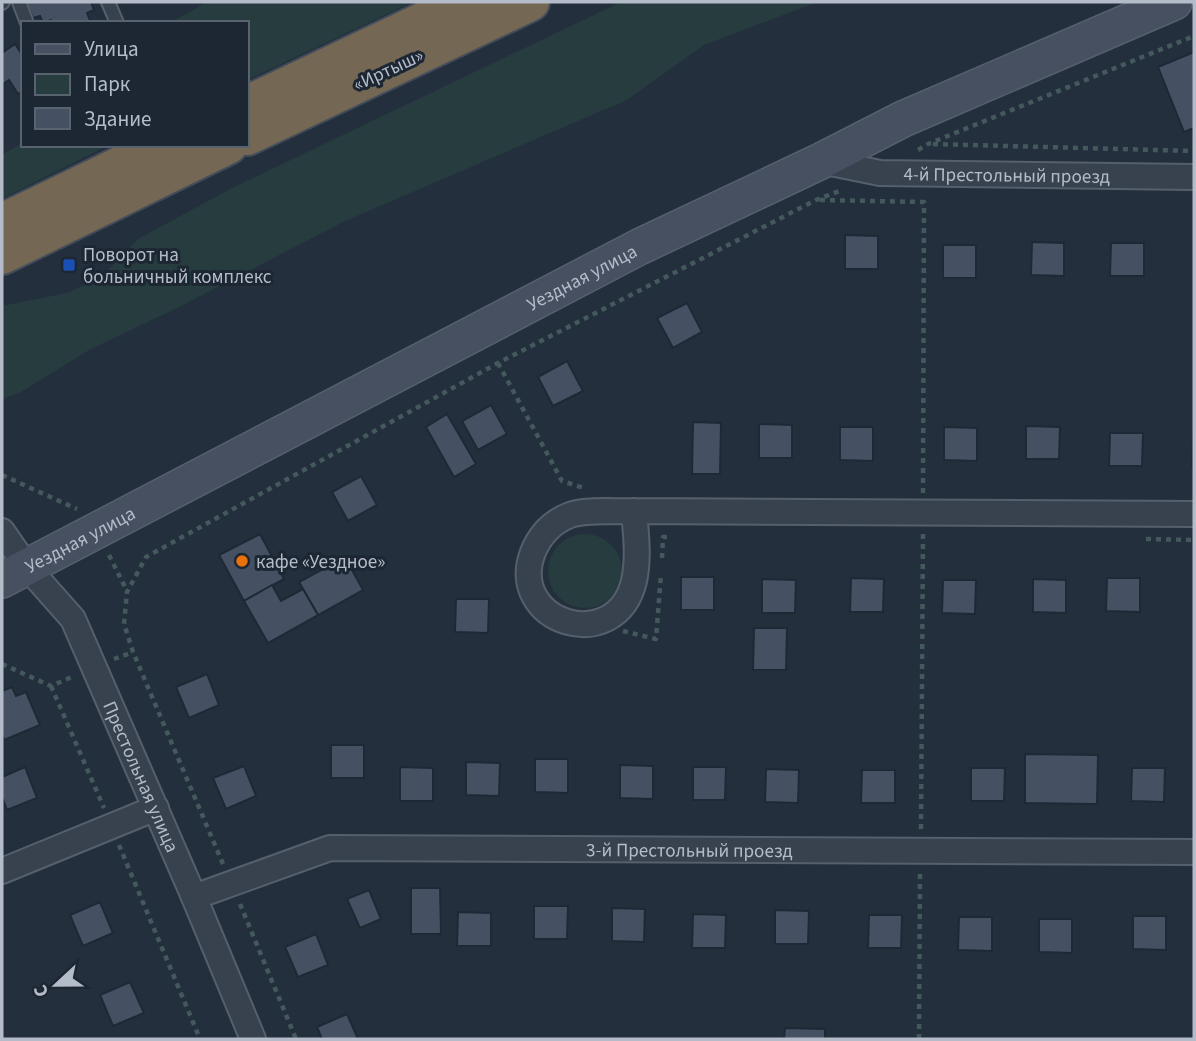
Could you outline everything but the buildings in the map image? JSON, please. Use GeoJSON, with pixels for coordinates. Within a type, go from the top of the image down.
{"type":"FeatureCollection","features":[{"type":"Feature","properties":{"kind":"highway","name":"«Иртыш»"},"geometry":{"type":"LineString","coordinates":[[248,104],[464,2]]}},
{"type":"Feature","properties":{"kind":"highway","name":"«Иртыш»"},"geometry":{"type":"LineString","coordinates":[[248,136],[530,2]]}},
{"type":"Feature","properties":{"kind":"highway"},"geometry":{"type":"LineString","coordinates":[[2,223],[159,147]]}},
{"type":"Feature","properties":{"kind":"highway"},"geometry":{"type":"LineString","coordinates":[[2,255],[224,147]]}},
{"type":"Feature","properties":{"kind":"street","name":"Уездная улица"},"geometry":{"type":"LineString","coordinates":[[15,574],[639,247],[903,119],[1174,2]]}},
{"type":"Feature","properties":{"kind":"street","name":"4-й Престольный проезд"},"geometry":{"type":"LineString","coordinates":[[821,161],[880,173],[1194,177]]}},
{"type":"Feature","properties":{"kind":"street"},"geometry":{"type":"LineString","coordinates":[[634,511],[637,561],[634,584],[625,603],[610,617],[591,624],[570,624],[551,616],[537,601],[529,582],[530,561],[538,540],[553,524],[572,514],[634,511],[1194,514]]}},
{"type":"Feature","properties":{"kind":"street","name":"Престольная улица"},"geometry":{"type":"LineString","coordinates":[[2,530],[15,574],[73,619],[253,1039]]}},
{"type":"Feature","properties":{"kind":"street"},"geometry":{"type":"LineString","coordinates":[[2,871],[156,808]]}},
{"type":"Feature","properties":{"kind":"street","name":"3-й Престольный проезд"},"geometry":{"type":"LineString","coordinates":[[194,897],[330,848],[1194,852]]}},
{"type":"Feature","properties":{"kind":"lane"},"geometry":{"type":"LineString","coordinates":[[19,2],[26,21]]}},
{"type":"Feature","properties":{"kind":"lane"},"geometry":{"type":"LineString","coordinates":[[108,2],[116,21]]}},
{"type":"Feature","properties":{"kind":"path"},"geometry":{"type":"LineString","coordinates":[[296,1039],[133,652],[124,624],[127,592],[146,557],[498,363],[816,200],[880,173],[928,144],[1194,36]]}},
{"type":"Feature","properties":{"kind":"path"},"geometry":{"type":"LineString","coordinates":[[928,144],[1194,150]]}},
{"type":"Feature","properties":{"kind":"path"},"geometry":{"type":"LineString","coordinates":[[816,200],[924,202],[919,1039]]}},
{"type":"Feature","properties":{"kind":"path"},"geometry":{"type":"LineString","coordinates":[[498,363],[562,481],[583,488],[597,488]]}},
{"type":"Feature","properties":{"kind":"path"},"geometry":{"type":"LineString","coordinates":[[910,488],[937,537]]}},
{"type":"Feature","properties":{"kind":"path"},"geometry":{"type":"LineString","coordinates":[[909,537],[923,513]]}},
{"type":"Feature","properties":{"kind":"path"},"geometry":{"type":"LineString","coordinates":[[610,617],[625,633],[656,639],[663,537],[677,537]]}},
{"type":"Feature","properties":{"kind":"path"},"geometry":{"type":"LineString","coordinates":[[1140,539],[1194,540]]}},
{"type":"Feature","properties":{"kind":"path"},"geometry":{"type":"LineString","coordinates":[[51,686],[133,652]]}},
{"type":"Feature","properties":{"kind":"path"},"geometry":{"type":"LineString","coordinates":[[2,664],[51,686],[200,1039]]}},
{"type":"Feature","properties":{"kind":"green space"},"geometry":{"type":"Polygon","coordinates":[[[207,2],[413,2],[248,80],[248,21],[174,21],[207,2]]]}},
{"type":"Feature","properties":{"kind":"green space"},"geometry":{"type":"Polygon","coordinates":[[[621,2],[818,2],[704,45],[627,100],[345,221],[89,350],[21,392],[2,399],[2,306],[67,293],[99,279],[138,239],[232,188],[621,2]]]}},
{"type":"Feature","properties":{"kind":"green space"},"geometry":{"type":"Polygon","coordinates":[[[21,143],[21,147],[105,147],[2,199],[2,155],[21,143]]]}},
{"type":"Feature","properties":{"kind":"green space"},"geometry":{"type":"Polygon","coordinates":[[[585,534],[599,537],[611,545],[619,557],[622,571],[619,585],[611,597],[599,605],[585,608],[571,605],[559,597],[551,585],[548,571],[551,557],[559,545],[571,537],[585,534]]]}},
{"type":"Feature","properties":{"kind":"place","name":"Поворот на больничный комплекс"},"geometry":{"type":"Point","coordinates":[69,265]}},
{"type":"Feature","properties":{"kind":"place","name":"кафе «Уездное»"},"geometry":{"type":"Point","coordinates":[242,561]}}]}
